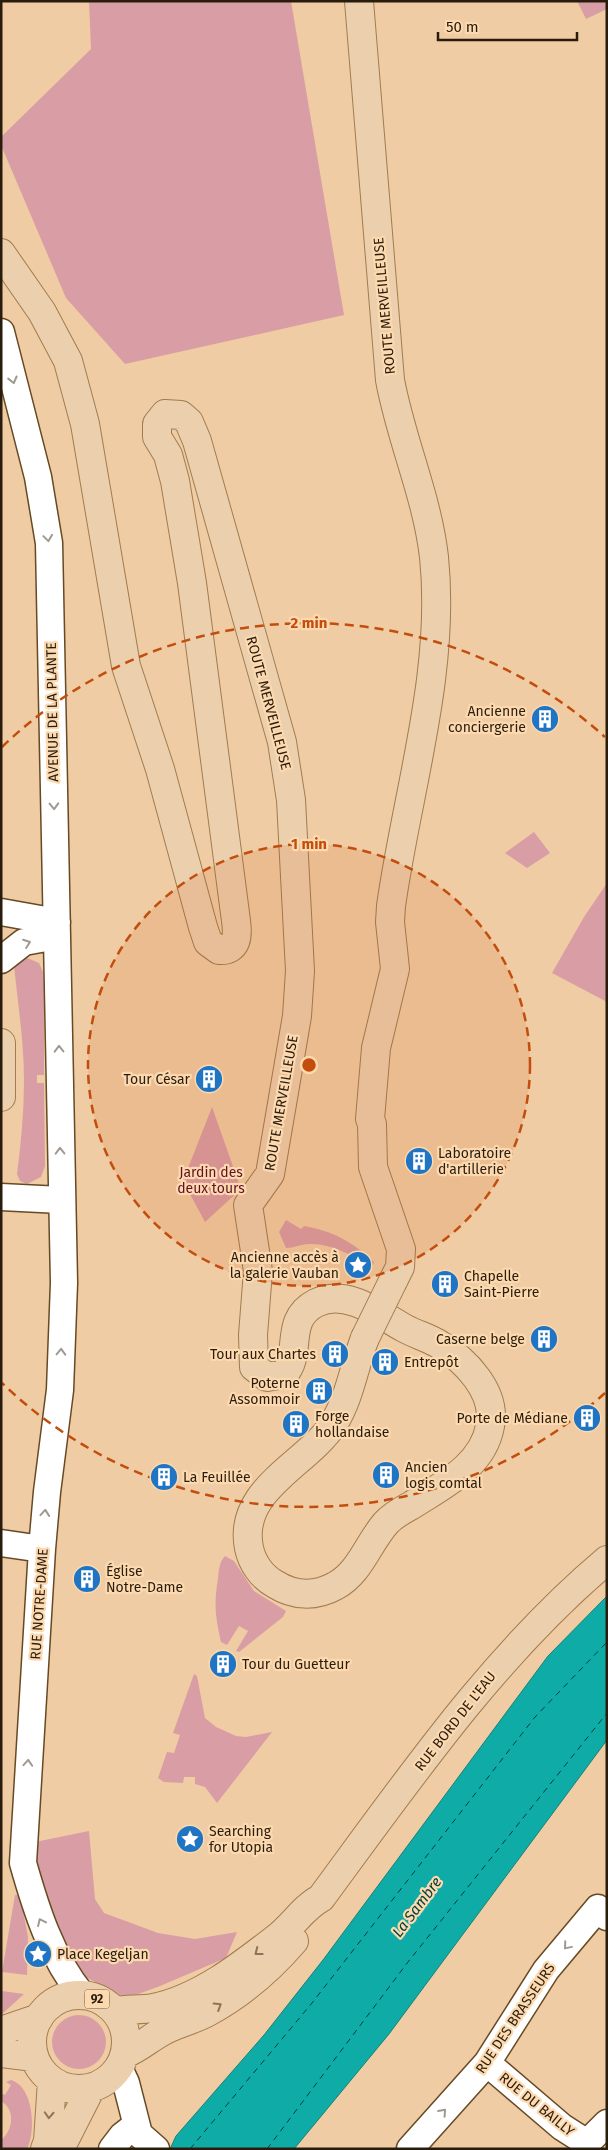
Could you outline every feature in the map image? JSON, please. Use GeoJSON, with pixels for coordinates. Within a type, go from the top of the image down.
{"type":"FeatureCollection","features":[{"type":"Feature","properties":{"kind":"main road","name":"ROUTE MERVEILLEUSE"},"geometry":{"type":"LineString","coordinates":[[1,253],[42,312],[68,362],[85,424],[126,666],[160,769],[203,926],[211,946],[219,950],[228,949],[235,943],[238,935],[192,582],[175,481],[168,455],[156,433],[158,420],[165,414],[175,413],[185,418],[197,441],[282,742],[292,800],[300,983],[297,1016],[270,1174],[248,1206],[258,1271],[253,1335],[254,1367],[267,1377],[284,1374],[290,1365],[295,1332],[302,1314],[319,1301],[343,1298],[365,1306],[449,1350],[478,1380],[489,1402],[491,1416],[487,1438],[479,1452],[465,1469],[390,1519],[356,1568],[343,1582],[319,1592],[307,1594],[293,1592],[268,1580],[253,1560],[248,1544],[248,1519],[260,1496],[316,1446],[335,1422],[350,1387],[355,1364],[365,1338],[393,1281],[400,1267],[401,1249],[373,1167],[372,1124],[370,1119],[376,1048],[394,979],[395,958],[390,922],[391,906],[429,688],[435,629],[436,592],[429,526],[397,415],[390,380],[359,1]]}},
{"type":"Feature","properties":{"kind":"main road"},"geometry":{"type":"LineString","coordinates":[[1,1043],[1,1097]]}},
{"type":"Feature","properties":{"kind":"main road","name":"RUE BORD DE L'EAU"},"geometry":{"type":"LineString","coordinates":[[115,2011],[152,2008],[186,1998],[245,1962],[287,1930],[310,1904],[321,1898],[429,1753],[490,1675],[551,1610],[607,1560]]}},
{"type":"Feature","properties":{"kind":"main road","name":"RUE BORD DE L'EAU"},"geometry":{"type":"LineString","coordinates":[[110,2073],[158,2033],[208,2012],[261,1976],[281,1956],[320,1909],[321,1898]]}},
{"type":"Feature","properties":{"kind":"main road","name":"92"},"geometry":{"type":"LineString","coordinates":[[38,2018],[57,2001],[71,1996],[82,1995],[103,2001],[115,2011],[126,2034],[110,2073]]}},
{"type":"Feature","properties":{"kind":"main road"},"geometry":{"type":"LineString","coordinates":[[1,2031],[38,2018]]}},
{"type":"Feature","properties":{"kind":"main road"},"geometry":{"type":"LineString","coordinates":[[38,2018],[32,2037],[34,2057],[41,2071],[52,2081],[71,2089],[110,2073]]}},
{"type":"Feature","properties":{"kind":"main road"},"geometry":{"type":"LineString","coordinates":[[1,2053],[34,2057]]}},
{"type":"Feature","properties":{"kind":"main road"},"geometry":{"type":"LineString","coordinates":[[60,2149],[110,2073]]}},
{"type":"Feature","properties":{"kind":"main road"},"geometry":{"type":"LineString","coordinates":[[45,2149],[48,2141],[52,2081]]}},
{"type":"Feature","properties":{"kind":"street","name":"AVENUE DE LA PLANTE"},"geometry":{"type":"LineString","coordinates":[[1,332],[38,477],[49,543],[60,1098]]}},
{"type":"Feature","properties":{"kind":"street"},"geometry":{"type":"LineString","coordinates":[[1,912],[57,929]]}},
{"type":"Feature","properties":{"kind":"street"},"geometry":{"type":"LineString","coordinates":[[1,960],[24,942],[57,929]]}},
{"type":"Feature","properties":{"kind":"street","name":"RUE NOTRE-DAME"},"geometry":{"type":"LineString","coordinates":[[60,1098],[64,1283],[60,1390],[42,1549],[23,1863],[37,1912],[71,1981],[82,1995]]}},
{"type":"Feature","properties":{"kind":"street"},"geometry":{"type":"LineString","coordinates":[[1,1197],[61,1200]]}},
{"type":"Feature","properties":{"kind":"street"},"geometry":{"type":"LineString","coordinates":[[1,1543],[42,1549]]}},
{"type":"Feature","properties":{"kind":"street","name":"RUE DES BRASSEURS"},"geometry":{"type":"LineString","coordinates":[[410,2149],[487,2063],[546,1970],[602,1913]]}},
{"type":"Feature","properties":{"kind":"street","name":"RUE DU BAILLY"},"geometry":{"type":"LineString","coordinates":[[487,2063],[587,2146]]}},
{"type":"Feature","properties":{"kind":"street"},"geometry":{"type":"LineString","coordinates":[[110,2073],[134,2118],[139,2134],[156,2149]]}},
{"type":"Feature","properties":{"kind":"street"},"geometry":{"type":"LineString","coordinates":[[112,2149],[134,2118]]}},
{"type":"Feature","properties":{"kind":"street"},"geometry":{"type":"LineString","coordinates":[[587,2146],[607,2123]]}},
{"type":"Feature","properties":{"kind":"green space"},"geometry":{"type":"Polygon","coordinates":[[[89,1],[291,1],[344,315],[125,364],[66,298],[1,145],[1,137],[91,49],[89,1]]]}},
{"type":"Feature","properties":{"kind":"green space"},"geometry":{"type":"Polygon","coordinates":[[[577,1],[607,1],[607,9],[586,19],[577,1]]]}},
{"type":"Feature","properties":{"kind":"green space"},"geometry":{"type":"Polygon","coordinates":[[[534,832],[550,853],[527,868],[505,853],[534,832]]]}},
{"type":"Feature","properties":{"kind":"green space"},"geometry":{"type":"Polygon","coordinates":[[[607,883],[607,1002],[552,973],[584,917],[607,883]]]}},
{"type":"Feature","properties":{"kind":"green space"},"geometry":{"type":"Polygon","coordinates":[[[25,957],[39,963],[44,981],[44,1075],[37,1075],[37,1083],[44,1083],[45,1166],[41,1177],[27,1184],[20,1181],[17,1174],[22,1128],[24,1067],[14,966],[25,957]]]}},
{"type":"Feature","properties":{"kind":"green space","name":"Jardin des deux tours"},"geometry":{"type":"Polygon","coordinates":[[[212,1107],[241,1189],[205,1222],[183,1181],[212,1107]]]}},
{"type":"Feature","properties":{"kind":"green space"},"geometry":{"type":"Polygon","coordinates":[[[286,1220],[301,1229],[304,1226],[314,1228],[342,1238],[366,1255],[374,1262],[373,1265],[342,1251],[318,1244],[286,1248],[279,1232],[286,1220]]]}},
{"type":"Feature","properties":{"kind":"green space"},"geometry":{"type":"Polygon","coordinates":[[[225,1556],[234,1561],[254,1591],[286,1611],[283,1617],[239,1652],[236,1651],[248,1631],[239,1626],[227,1645],[221,1642],[217,1624],[217,1587],[220,1567],[225,1556]]]}},
{"type":"Feature","properties":{"kind":"green space"},"geometry":{"type":"Polygon","coordinates":[[[194,1674],[197,1676],[205,1718],[216,1727],[236,1736],[246,1737],[272,1732],[217,1803],[205,1787],[195,1784],[195,1777],[184,1777],[183,1783],[164,1782],[158,1778],[167,1752],[174,1753],[180,1735],[173,1733],[194,1674]]]}},
{"type":"Feature","properties":{"kind":"green space"},"geometry":{"type":"Polygon","coordinates":[[[89,1831],[95,1899],[104,1913],[158,1933],[195,1939],[237,1932],[226,1958],[133,1996],[122,1996],[78,1973],[32,1870],[35,1842],[89,1831]]]}},
{"type":"Feature","properties":{"kind":"green space"},"geometry":{"type":"Polygon","coordinates":[[[15,1895],[20,1895],[28,1937],[27,1975],[2,1972],[15,1895]]]}},
{"type":"Feature","properties":{"kind":"green space"},"geometry":{"type":"Polygon","coordinates":[[[1,1992],[24,1994],[1,2015],[1,1992]]]}},
{"type":"Feature","properties":{"kind":"green space"},"geometry":{"type":"Polygon","coordinates":[[[79,2015],[89,2017],[98,2023],[104,2032],[106,2042],[104,2052],[98,2061],[89,2067],[79,2069],[69,2067],[60,2061],[54,2052],[52,2042],[54,2032],[60,2023],[69,2017],[79,2015]]]}},
{"type":"Feature","properties":{"kind":"green space"},"geometry":{"type":"Polygon","coordinates":[[[11,2080],[19,2084],[29,2100],[32,2132],[27,2149],[1,2149],[1,2140],[10,2126],[11,2115],[9,2109],[1,2101],[1,2093],[5,2095],[11,2085],[6,2082],[11,2080]]]}},
{"type":"Feature","properties":{"kind":"water","name":"La Sambre"},"geometry":{"type":"Polygon","coordinates":[[[607,1596],[607,1740],[389,2034],[294,2149],[170,2149],[176,2136],[264,2035],[323,1960],[548,1656],[607,1596]]]}},
{"type":"Feature","properties":{"kind":"ferry route"},"geometry":{"type":"LineString","coordinates":[[190,2149],[312,2003],[535,1717],[607,1642]]}},
{"type":"Feature","properties":{"kind":"ferry route"},"geometry":{"type":"LineString","coordinates":[[267,2149],[408,1962],[607,1713]]}},
{"type":"Feature","properties":{"kind":"place","name":"Ancienne conciergerie"},"geometry":{"type":"Point","coordinates":[545,719]}},
{"type":"Feature","properties":{"kind":"place","name":"Tour César"},"geometry":{"type":"Point","coordinates":[209,1079]}},
{"type":"Feature","properties":{"kind":"place","name":"Laboratoire d'artillerie"},"geometry":{"type":"Point","coordinates":[419,1161]}},
{"type":"Feature","properties":{"kind":"place","name":"Ancienne accès à la galerie Vauban"},"geometry":{"type":"Point","coordinates":[358,1265]}},
{"type":"Feature","properties":{"kind":"place","name":"Chapelle Saint-Pierre"},"geometry":{"type":"Point","coordinates":[445,1284]}},
{"type":"Feature","properties":{"kind":"place","name":"Caserne belge"},"geometry":{"type":"Point","coordinates":[544,1339]}},
{"type":"Feature","properties":{"kind":"place","name":"Tour aux Chartes"},"geometry":{"type":"Point","coordinates":[335,1354]}},
{"type":"Feature","properties":{"kind":"place","name":"Entrepôt"},"geometry":{"type":"Point","coordinates":[385,1362]}},
{"type":"Feature","properties":{"kind":"place","name":"Poterne Assommoir"},"geometry":{"type":"Point","coordinates":[319,1391]}},
{"type":"Feature","properties":{"kind":"place","name":"Porte de Médiane"},"geometry":{"type":"Point","coordinates":[587,1418]}},
{"type":"Feature","properties":{"kind":"place","name":"Forge hollandaise"},"geometry":{"type":"Point","coordinates":[296,1424]}},
{"type":"Feature","properties":{"kind":"place","name":"Ancien logis comtal"},"geometry":{"type":"Point","coordinates":[386,1475]}},
{"type":"Feature","properties":{"kind":"place","name":"La Feuillée"},"geometry":{"type":"Point","coordinates":[164,1477]}},
{"type":"Feature","properties":{"kind":"place","name":"Église Notre-Dame"},"geometry":{"type":"Point","coordinates":[87,1579]}},
{"type":"Feature","properties":{"kind":"place","name":"Tour du Guetteur"},"geometry":{"type":"Point","coordinates":[223,1664]}},
{"type":"Feature","properties":{"kind":"place","name":"Searching for Utopia"},"geometry":{"type":"Point","coordinates":[190,1839]}},
{"type":"Feature","properties":{"kind":"place","name":"Place Kegeljan"},"geometry":{"type":"Point","coordinates":[38,1954]}}]}
